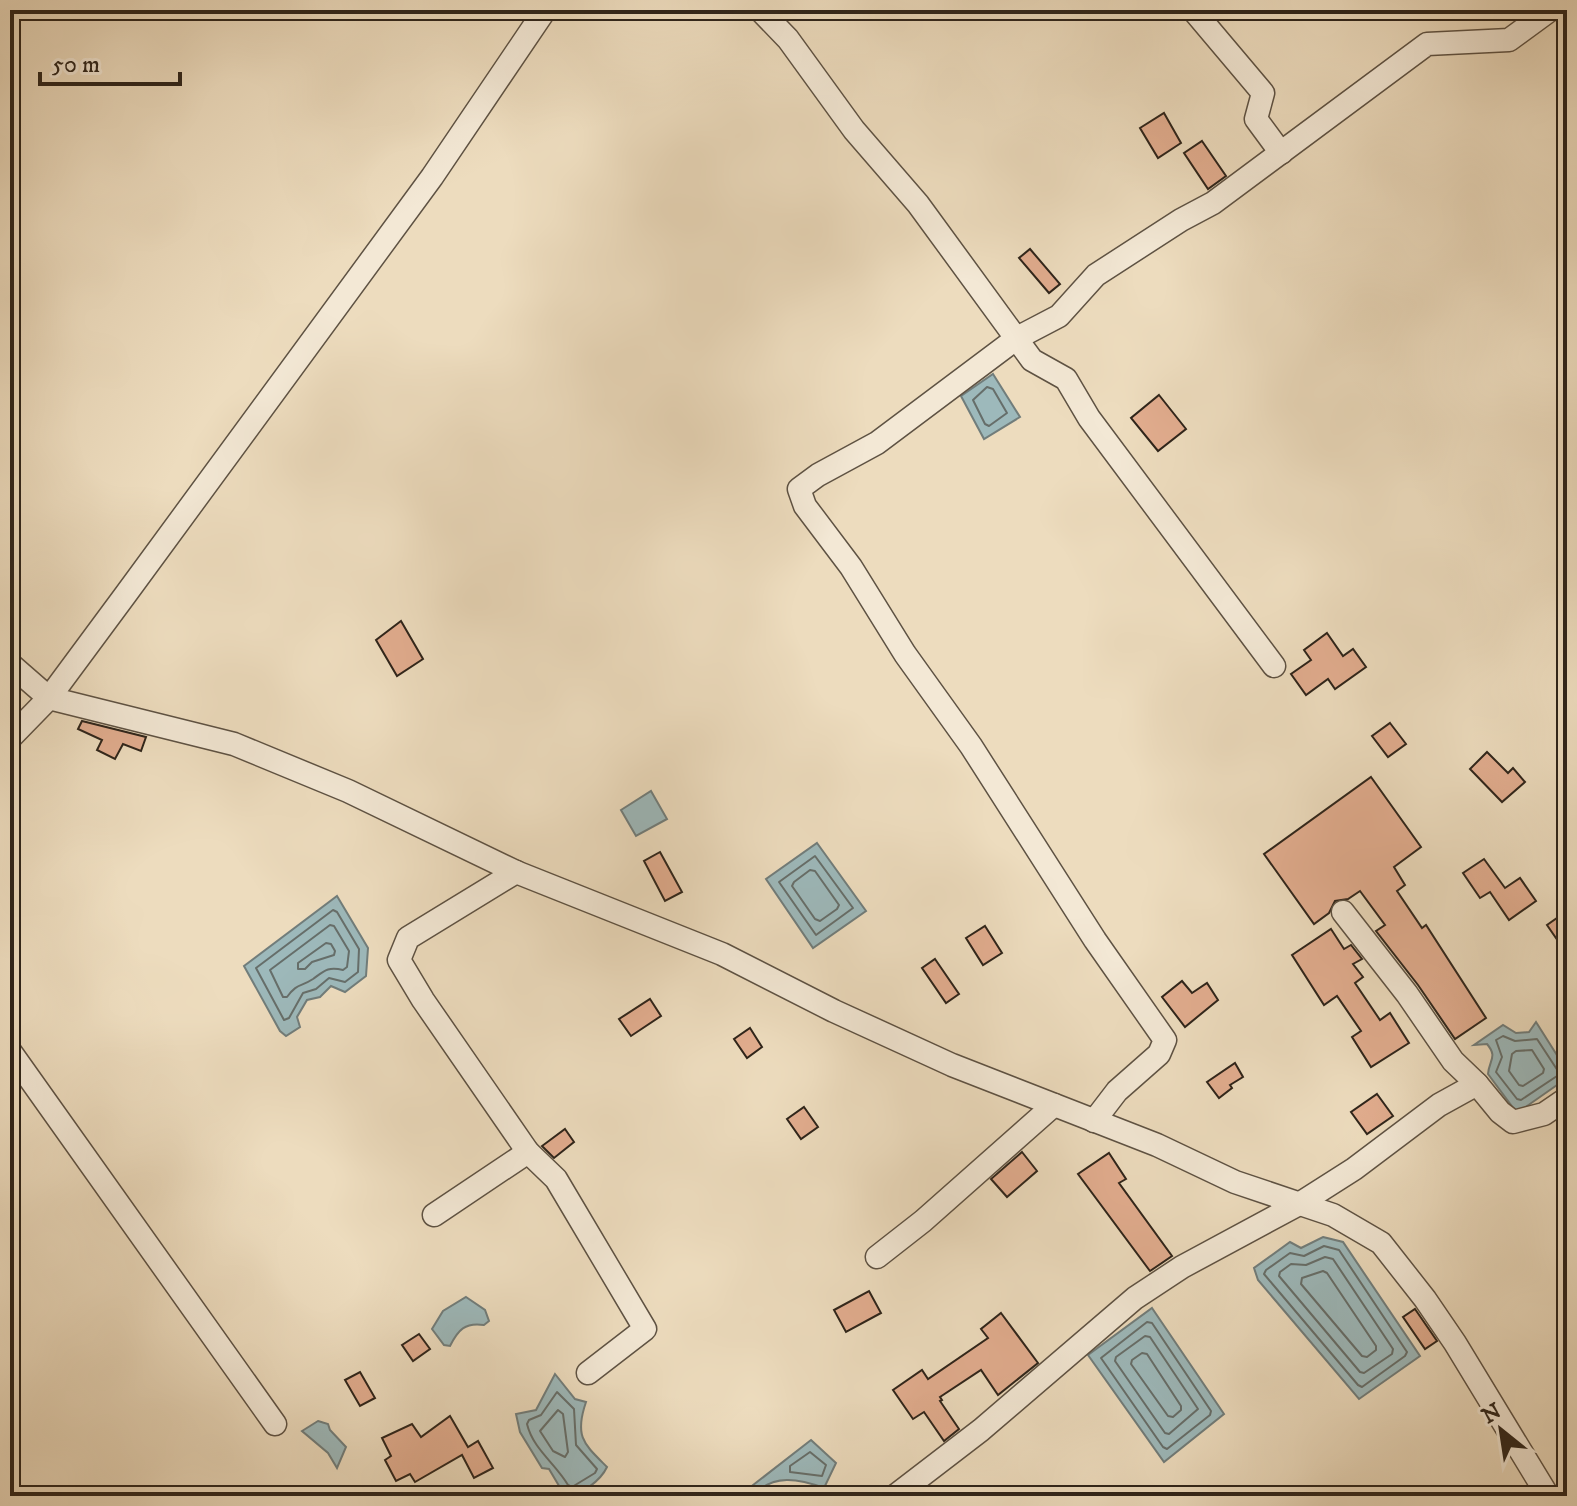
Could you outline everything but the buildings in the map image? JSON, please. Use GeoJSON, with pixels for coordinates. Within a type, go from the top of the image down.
{"type":"FeatureCollection","features":[{"type":"Feature","properties":{"kind":"street"},"geometry":{"type":"LineString","coordinates":[[10,738],[49,698],[432,177],[545,10]]}},
{"type":"Feature","properties":{"kind":"street"},"geometry":{"type":"LineString","coordinates":[[760,10],[788,39],[854,130],[918,204],[1032,360],[1066,379],[1089,418],[1274,666]]}},
{"type":"Feature","properties":{"kind":"street"},"geometry":{"type":"LineString","coordinates":[[1193,10],[1263,93],[1256,119],[1281,153]]}},
{"type":"Feature","properties":{"kind":"street"},"geometry":{"type":"LineString","coordinates":[[1094,1121],[1117,1091],[1159,1054],[1165,1040],[1095,940],[971,746],[905,654],[851,567],[805,506],[799,489],[818,475],[877,443],[1017,338],[1059,316],[1096,275],[1213,203],[1427,44],[1509,40],[1550,10]]}},
{"type":"Feature","properties":{"kind":"street"},"geometry":{"type":"LineString","coordinates":[[10,664],[49,698],[234,744],[348,791],[516,872],[722,954],[834,1011],[952,1065],[1157,1145],[1235,1182],[1333,1215],[1381,1243],[1455,1343],[1548,1496]]}},
{"type":"Feature","properties":{"kind":"street"},"geometry":{"type":"LineString","coordinates":[[516,872],[408,938],[399,960],[528,1152],[556,1179],[645,1329],[588,1373]]}},
{"type":"Feature","properties":{"kind":"street"},"geometry":{"type":"LineString","coordinates":[[1343,912],[1407,994],[1453,1061],[1500,1112],[1513,1122],[1544,1114],[1563,1101]]}},
{"type":"Feature","properties":{"kind":"street"},"geometry":{"type":"LineString","coordinates":[[10,1051],[275,1424]]}},
{"type":"Feature","properties":{"kind":"street"},"geometry":{"type":"LineString","coordinates":[[895,1496],[981,1430],[1135,1298],[1182,1267],[1299,1204],[1354,1169],[1439,1105],[1477,1084]]}},
{"type":"Feature","properties":{"kind":"street"},"geometry":{"type":"LineString","coordinates":[[877,1257],[923,1221],[1054,1105]]}},
{"type":"Feature","properties":{"kind":"street"},"geometry":{"type":"LineString","coordinates":[[434,1215],[528,1152]]}},
{"type":"Feature","properties":{"kind":"water"},"geometry":{"type":"Polygon","coordinates":[[[993,374],[1020,417],[984,439],[961,396],[993,374]]]}},
{"type":"Feature","properties":{"kind":"water"},"geometry":{"type":"Polygon","coordinates":[[[651,791],[667,819],[636,836],[621,810],[651,791]]]}},
{"type":"Feature","properties":{"kind":"water"},"geometry":{"type":"Polygon","coordinates":[[[817,843],[866,911],[813,948],[766,879],[817,843]]]}},
{"type":"Feature","properties":{"kind":"water"},"geometry":{"type":"Polygon","coordinates":[[[337,896],[368,948],[366,976],[345,992],[331,986],[320,997],[307,1000],[297,1017],[300,1027],[286,1036],[280,1031],[244,966],[337,896]]]}},
{"type":"Feature","properties":{"kind":"water"},"geometry":{"type":"Polygon","coordinates":[[[1536,1022],[1567,1071],[1567,1078],[1517,1113],[1488,1074],[1492,1056],[1490,1048],[1487,1044],[1474,1045],[1503,1025],[1516,1033],[1529,1032],[1536,1022]]]}},
{"type":"Feature","properties":{"kind":"water"},"geometry":{"type":"Polygon","coordinates":[[[1323,1237],[1343,1242],[1420,1356],[1359,1399],[1258,1280],[1254,1268],[1290,1242],[1301,1248],[1323,1237]]]}},
{"type":"Feature","properties":{"kind":"water"},"geometry":{"type":"Polygon","coordinates":[[[466,1297],[485,1310],[489,1321],[484,1325],[467,1326],[450,1346],[444,1345],[432,1329],[443,1311],[466,1297]]]}},
{"type":"Feature","properties":{"kind":"water"},"geometry":{"type":"Polygon","coordinates":[[[1152,1308],[1224,1414],[1164,1462],[1088,1355],[1152,1308]]]}},
{"type":"Feature","properties":{"kind":"water"},"geometry":{"type":"Polygon","coordinates":[[[555,1374],[575,1399],[586,1402],[581,1424],[583,1439],[607,1467],[590,1486],[565,1496],[549,1469],[542,1468],[520,1432],[516,1414],[536,1410],[555,1374]]]}},
{"type":"Feature","properties":{"kind":"water"},"geometry":{"type":"Polygon","coordinates":[[[318,1421],[328,1424],[346,1447],[337,1468],[328,1453],[302,1431],[318,1421]]]}},
{"type":"Feature","properties":{"kind":"water"},"geometry":{"type":"Polygon","coordinates":[[[811,1440],[836,1463],[824,1488],[787,1480],[769,1484],[754,1496],[739,1496],[811,1440]]]}}]}
